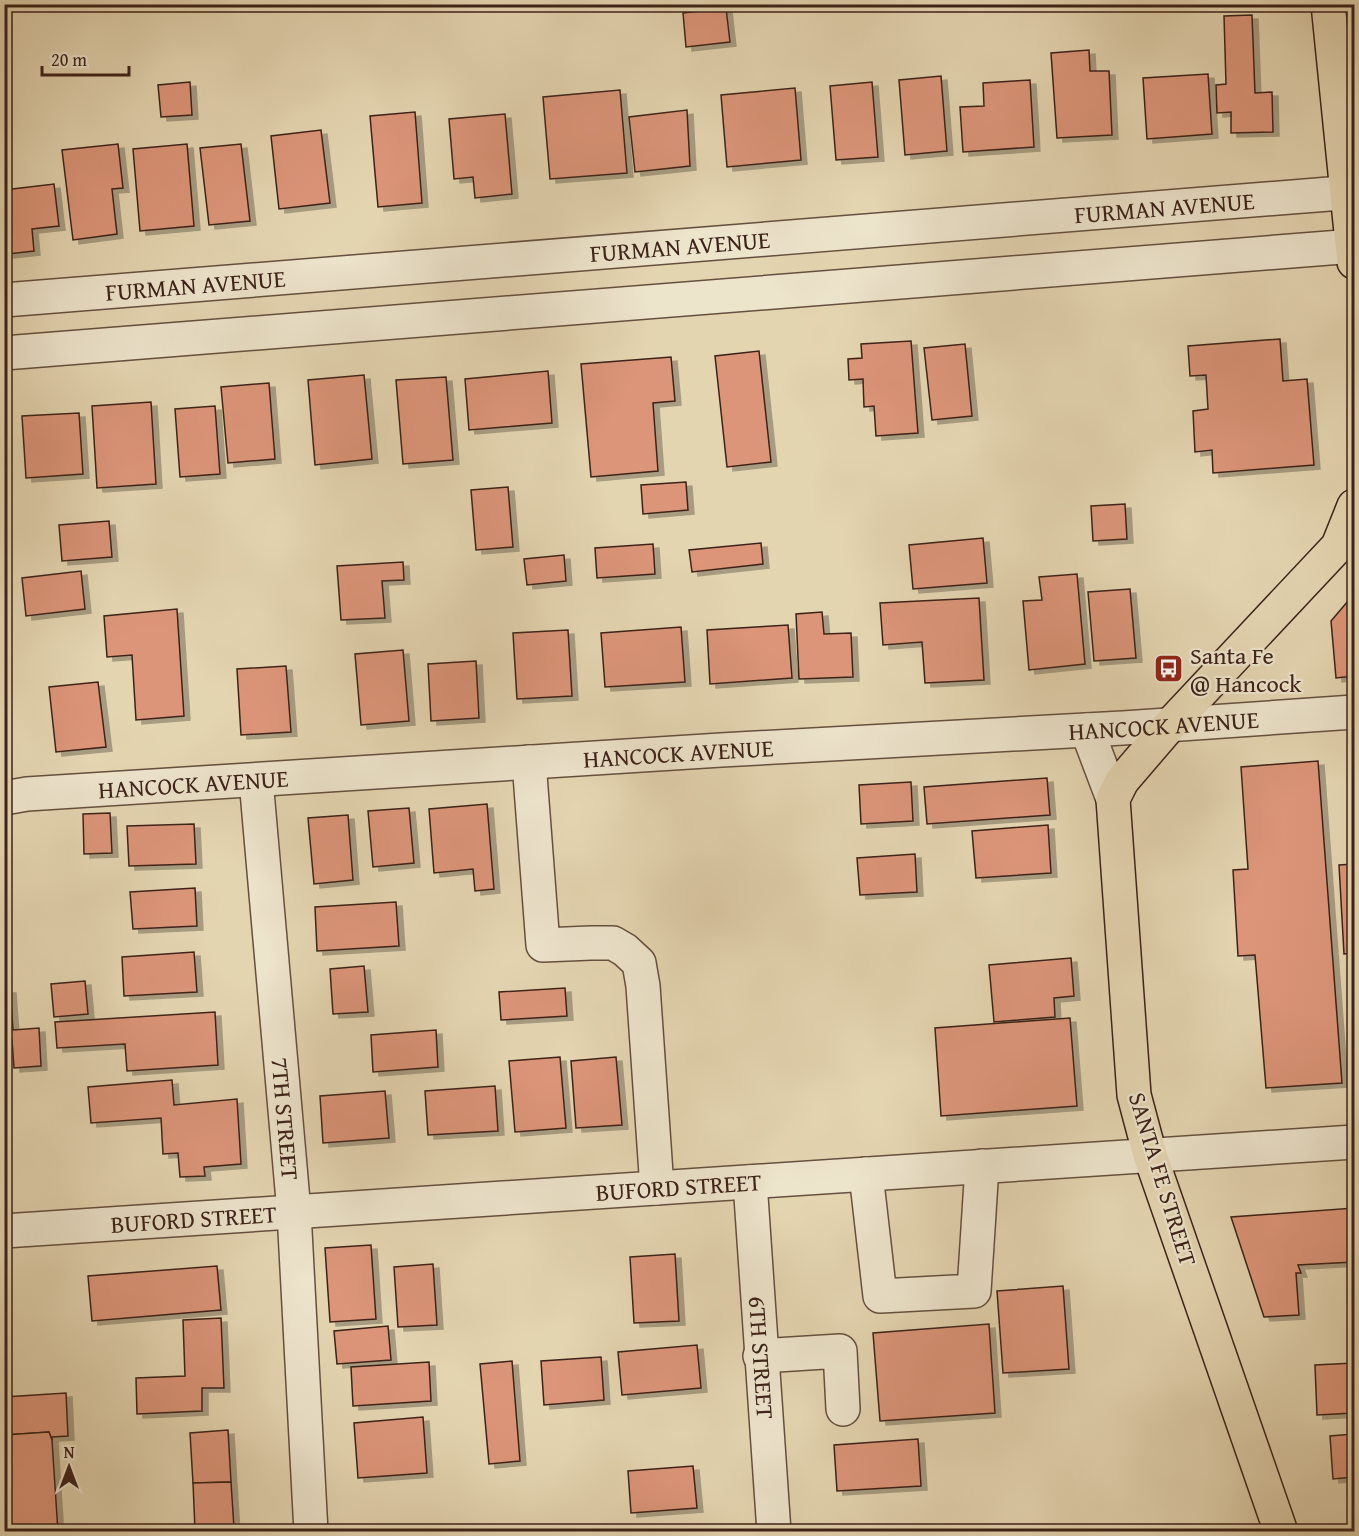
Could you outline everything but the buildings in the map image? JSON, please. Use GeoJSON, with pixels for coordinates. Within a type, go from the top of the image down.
{"type":"FeatureCollection","features":[{"type":"Feature","properties":{"kind":"main road"},"geometry":{"type":"LineString","coordinates":[[1328,4],[1351,193],[1354,251]]}},
{"type":"Feature","properties":{"kind":"main road"},"geometry":{"type":"LineString","coordinates":[[1113,799],[1122,781],[1170,725],[1338,546],[1354,506]]}},
{"type":"Feature","properties":{"kind":"main road","name":"SANTA FE STREET"},"geometry":{"type":"LineString","coordinates":[[1113,799],[1134,1095],[1150,1155],[1281,1532]]}},
{"type":"Feature","properties":{"kind":"street","name":"FURMAN AVENUE"},"geometry":{"type":"LineString","coordinates":[[4,300],[1351,193]]}},
{"type":"Feature","properties":{"kind":"street"},"geometry":{"type":"LineString","coordinates":[[795,237],[798,290]]}},
{"type":"Feature","properties":{"kind":"street"},"geometry":{"type":"LineString","coordinates":[[4,353],[798,290],[1354,251]]}},
{"type":"Feature","properties":{"kind":"street"},"geometry":{"type":"LineString","coordinates":[[299,276],[302,329]]}},
{"type":"Feature","properties":{"kind":"street","name":"HANCOCK AVENUE"},"geometry":{"type":"LineString","coordinates":[[4,798],[27,794],[529,762],[1170,725],[1354,712]]}},
{"type":"Feature","properties":{"kind":"street"},"geometry":{"type":"LineString","coordinates":[[1087,730],[1113,799]]}},
{"type":"Feature","properties":{"kind":"street"},"geometry":{"type":"LineString","coordinates":[[529,762],[543,945],[612,944],[625,950],[639,963],[643,986],[657,1188]]}},
{"type":"Feature","properties":{"kind":"street","name":"7TH STREET"},"geometry":{"type":"LineString","coordinates":[[256,780],[294,1212],[311,1532]]}},
{"type":"Feature","properties":{"kind":"street","name":"BUFORD STREET"},"geometry":{"type":"LineString","coordinates":[[4,1231],[1354,1142]]}},
{"type":"Feature","properties":{"kind":"street"},"geometry":{"type":"LineString","coordinates":[[866,1174],[880,1296],[974,1291],[982,1167]]}},
{"type":"Feature","properties":{"kind":"street","name":"6TH STREET"},"geometry":{"type":"LineString","coordinates":[[750,1182],[760,1356],[774,1532]]}},
{"type":"Feature","properties":{"kind":"street"},"geometry":{"type":"LineString","coordinates":[[760,1356],[840,1351],[843,1409]]}},
{"type":"Feature","properties":{"kind":"place","name":"Santa Fe @ Hancock"},"geometry":{"type":"Point","coordinates":[1169,669]}}]}
